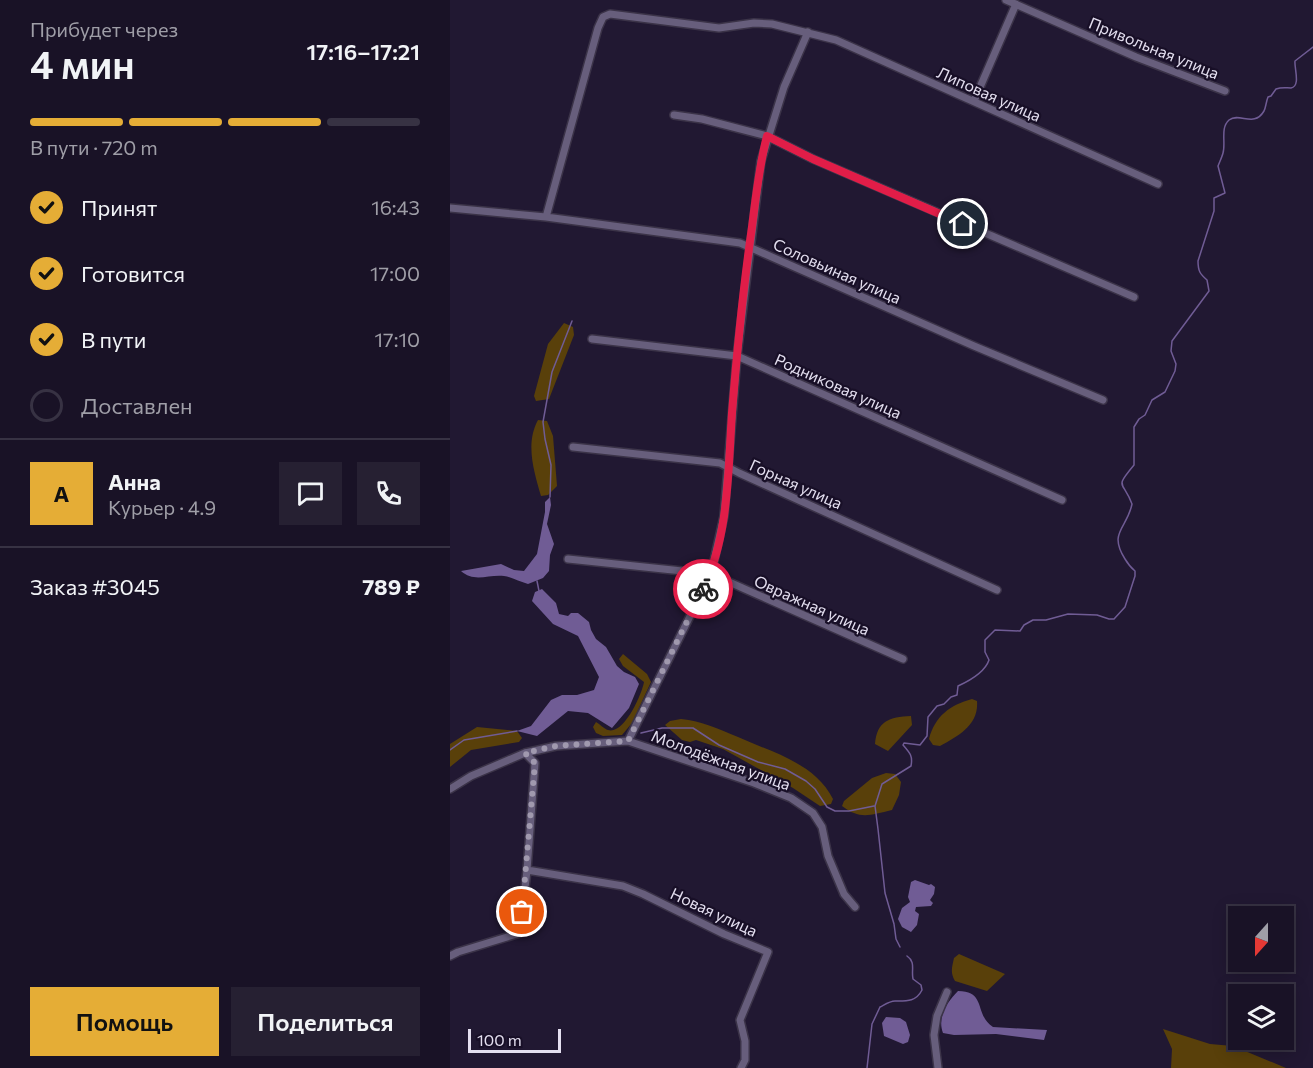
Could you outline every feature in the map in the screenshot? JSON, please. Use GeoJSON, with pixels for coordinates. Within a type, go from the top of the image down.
{"type":"FeatureCollection","features":[{"type":"Feature","properties":{"kind":"street","name":"Привольная улица"},"geometry":{"type":"LineString","coordinates":[[1006,0],[1136,57],[1225,91]]}},
{"type":"Feature","properties":{"kind":"street"},"geometry":{"type":"LineString","coordinates":[[974,101],[1016,4]]}},
{"type":"Feature","properties":{"kind":"street","name":"Липовая улица"},"geometry":{"type":"LineString","coordinates":[[546,217],[598,28],[603,17],[610,14],[719,28],[754,23],[808,32],[857,49],[1158,184]]}},
{"type":"Feature","properties":{"kind":"street"},"geometry":{"type":"LineString","coordinates":[[628,741],[711,574],[724,516],[737,356],[760,161],[784,87],[808,32]]}},
{"type":"Feature","properties":{"kind":"street"},"geometry":{"type":"LineString","coordinates":[[674,115],[702,119],[767,136],[813,159],[1134,297]]}},
{"type":"Feature","properties":{"kind":"street","name":"Соловьиная улица"},"geometry":{"type":"LineString","coordinates":[[450,208],[546,217],[731,241],[1103,400]]}},
{"type":"Feature","properties":{"kind":"street","name":"Родниковая улица"},"geometry":{"type":"LineString","coordinates":[[592,339],[737,356],[1062,500]]}},
{"type":"Feature","properties":{"kind":"street","name":"Горная улица"},"geometry":{"type":"LineString","coordinates":[[573,447],[720,463],[997,590]]}},
{"type":"Feature","properties":{"kind":"street","name":"Овражная улица"},"geometry":{"type":"LineString","coordinates":[[568,559],[711,574],[903,659]]}},
{"type":"Feature","properties":{"kind":"street","name":"Молодёжная улица"},"geometry":{"type":"LineString","coordinates":[[450,789],[471,776],[525,753],[556,746],[628,741],[754,783],[791,798],[813,813],[822,827],[828,856],[846,897],[855,907]]}},
{"type":"Feature","properties":{"kind":"street"},"geometry":{"type":"LineString","coordinates":[[450,956],[520,933],[535,763],[525,753]]}},
{"type":"Feature","properties":{"kind":"street","name":"Новая улица"},"geometry":{"type":"LineString","coordinates":[[527,870],[623,886],[724,934],[768,952],[740,1020],[745,1041],[745,1060],[741,1068]]}},
{"type":"Feature","properties":{"kind":"street"},"geometry":{"type":"LineString","coordinates":[[938,1068],[934,1035],[947,992]]}},
{"type":"Feature","properties":{"kind":"shaded area"},"geometry":{"type":"Polygon","coordinates":[[[564,323],[573,327],[574,335],[549,399],[536,401],[534,396],[548,344],[564,323]]]}},
{"type":"Feature","properties":{"kind":"shaded area"},"geometry":{"type":"Polygon","coordinates":[[[538,420],[547,421],[553,436],[557,486],[548,495],[541,496],[531,448],[538,420]]]}},
{"type":"Feature","properties":{"kind":"shaded area"},"geometry":{"type":"Polygon","coordinates":[[[550,497],[551,505],[547,524],[554,544],[550,555],[549,571],[543,578],[528,584],[504,576],[471,577],[461,571],[501,564],[514,570],[524,571],[537,554],[545,502],[550,497]]]}},
{"type":"Feature","properties":{"kind":"shaded area"},"geometry":{"type":"Polygon","coordinates":[[[542,589],[556,603],[559,614],[568,616],[571,613],[578,613],[589,622],[596,639],[606,647],[617,666],[635,677],[639,684],[629,708],[612,728],[588,713],[568,711],[537,736],[517,731],[531,726],[551,700],[562,695],[577,695],[594,690],[599,677],[578,636],[553,624],[532,601],[535,592],[542,589]]]}},
{"type":"Feature","properties":{"kind":"shaded area"},"geometry":{"type":"Polygon","coordinates":[[[623,654],[647,674],[651,682],[632,723],[622,735],[603,736],[596,733],[593,727],[596,722],[608,730],[614,730],[620,726],[636,704],[644,682],[623,666],[619,659],[623,654]]]}},
{"type":"Feature","properties":{"kind":"shaded area"},"geometry":{"type":"Polygon","coordinates":[[[972,699],[977,701],[977,709],[975,717],[966,729],[940,746],[933,745],[929,739],[939,718],[950,708],[972,699]]]}},
{"type":"Feature","properties":{"kind":"shaded area"},"geometry":{"type":"Polygon","coordinates":[[[911,716],[912,725],[888,751],[875,744],[881,725],[890,719],[911,716]]]}},
{"type":"Feature","properties":{"kind":"shaded area"},"geometry":{"type":"Polygon","coordinates":[[[681,719],[710,726],[792,760],[815,776],[825,787],[833,799],[831,804],[820,806],[793,788],[723,749],[696,740],[690,742],[682,740],[665,725],[670,721],[681,719]]]}},
{"type":"Feature","properties":{"kind":"shaded area"},"geometry":{"type":"Polygon","coordinates":[[[477,727],[517,731],[522,738],[519,742],[471,750],[450,767],[450,744],[477,727]]]}},
{"type":"Feature","properties":{"kind":"shaded area"},"geometry":{"type":"Polygon","coordinates":[[[886,773],[895,774],[901,782],[899,795],[892,810],[860,815],[842,806],[844,801],[872,778],[886,773]]]}},
{"type":"Feature","properties":{"kind":"shaded area"},"geometry":{"type":"Polygon","coordinates":[[[915,880],[935,887],[930,900],[933,903],[931,906],[916,907],[915,911],[919,914],[917,925],[911,932],[902,927],[898,919],[902,908],[910,902],[908,897],[911,882],[915,880]]]}},
{"type":"Feature","properties":{"kind":"shaded area"},"geometry":{"type":"Polygon","coordinates":[[[959,954],[1005,974],[987,991],[955,981],[952,967],[954,958],[959,954]]]}},
{"type":"Feature","properties":{"kind":"shaded area"},"geometry":{"type":"Polygon","coordinates":[[[958,991],[967,992],[977,999],[987,1022],[993,1027],[1047,1030],[1044,1040],[996,1034],[943,1033],[941,1021],[944,1010],[958,991]]]}},
{"type":"Feature","properties":{"kind":"shaded area"},"geometry":{"type":"Polygon","coordinates":[[[886,1017],[900,1018],[906,1022],[910,1035],[908,1042],[903,1044],[884,1036],[882,1023],[886,1017]]]}},
{"type":"Feature","properties":{"kind":"shaded area"},"geometry":{"type":"Polygon","coordinates":[[[1163,1029],[1210,1044],[1228,1046],[1228,1050],[1243,1050],[1286,1068],[1171,1068],[1172,1049],[1163,1029]]]}},
{"type":"Feature","properties":{"kind":"waterway"},"geometry":{"type":"LineString","coordinates":[[900,947],[885,893],[875,806],[882,784],[911,766],[911,757],[904,743],[920,745],[927,736],[928,717],[937,706],[957,695],[958,686],[972,679],[987,664],[989,660],[985,652],[985,640],[995,630],[1020,631],[1024,625],[1033,620],[1046,620],[1068,614],[1097,615],[1114,619],[1125,607],[1135,571],[1125,559],[1118,543],[1118,536],[1132,504],[1122,482],[1134,465],[1134,427],[1145,415],[1152,400],[1165,392],[1175,371],[1176,364],[1171,351],[1172,341],[1209,291],[1207,280],[1199,270],[1198,261],[1214,211],[1214,198],[1225,193],[1218,166],[1224,149],[1226,123],[1233,118],[1251,119],[1260,116],[1268,97],[1276,89],[1294,87],[1296,84],[1295,61],[1313,47]]}},
{"type":"Feature","properties":{"kind":"waterway"},"geometry":{"type":"LineString","coordinates":[[550,497],[551,465],[543,422],[552,372],[572,321]]}},
{"type":"Feature","properties":{"kind":"waterway"},"geometry":{"type":"LineString","coordinates":[[537,581],[539,591]]}},
{"type":"Feature","properties":{"kind":"waterway"},"geometry":{"type":"LineString","coordinates":[[641,733],[662,728],[693,728],[719,745],[758,762],[785,769],[806,781],[815,789],[827,807],[835,811],[874,806]]}},
{"type":"Feature","properties":{"kind":"waterway"},"geometry":{"type":"LineString","coordinates":[[450,750],[464,740],[517,731]]}},
{"type":"Feature","properties":{"kind":"waterway"},"geometry":{"type":"LineString","coordinates":[[867,1068],[872,1024],[880,1007],[891,1002],[914,999],[922,990],[921,985],[913,979],[912,964],[907,956]]}},
{"type":"Feature","properties":{"kind":"way so far"},"geometry":{"type":"LineString","coordinates":[[522,912],[535,763],[525,753],[556,746],[628,741],[703,589]]}},
{"type":"Feature","properties":{"kind":"route"},"geometry":{"type":"LineString","coordinates":[[703,589],[711,574],[724,516],[737,356],[749,247],[760,161],[767,136],[813,159],[963,224]]}}]}
